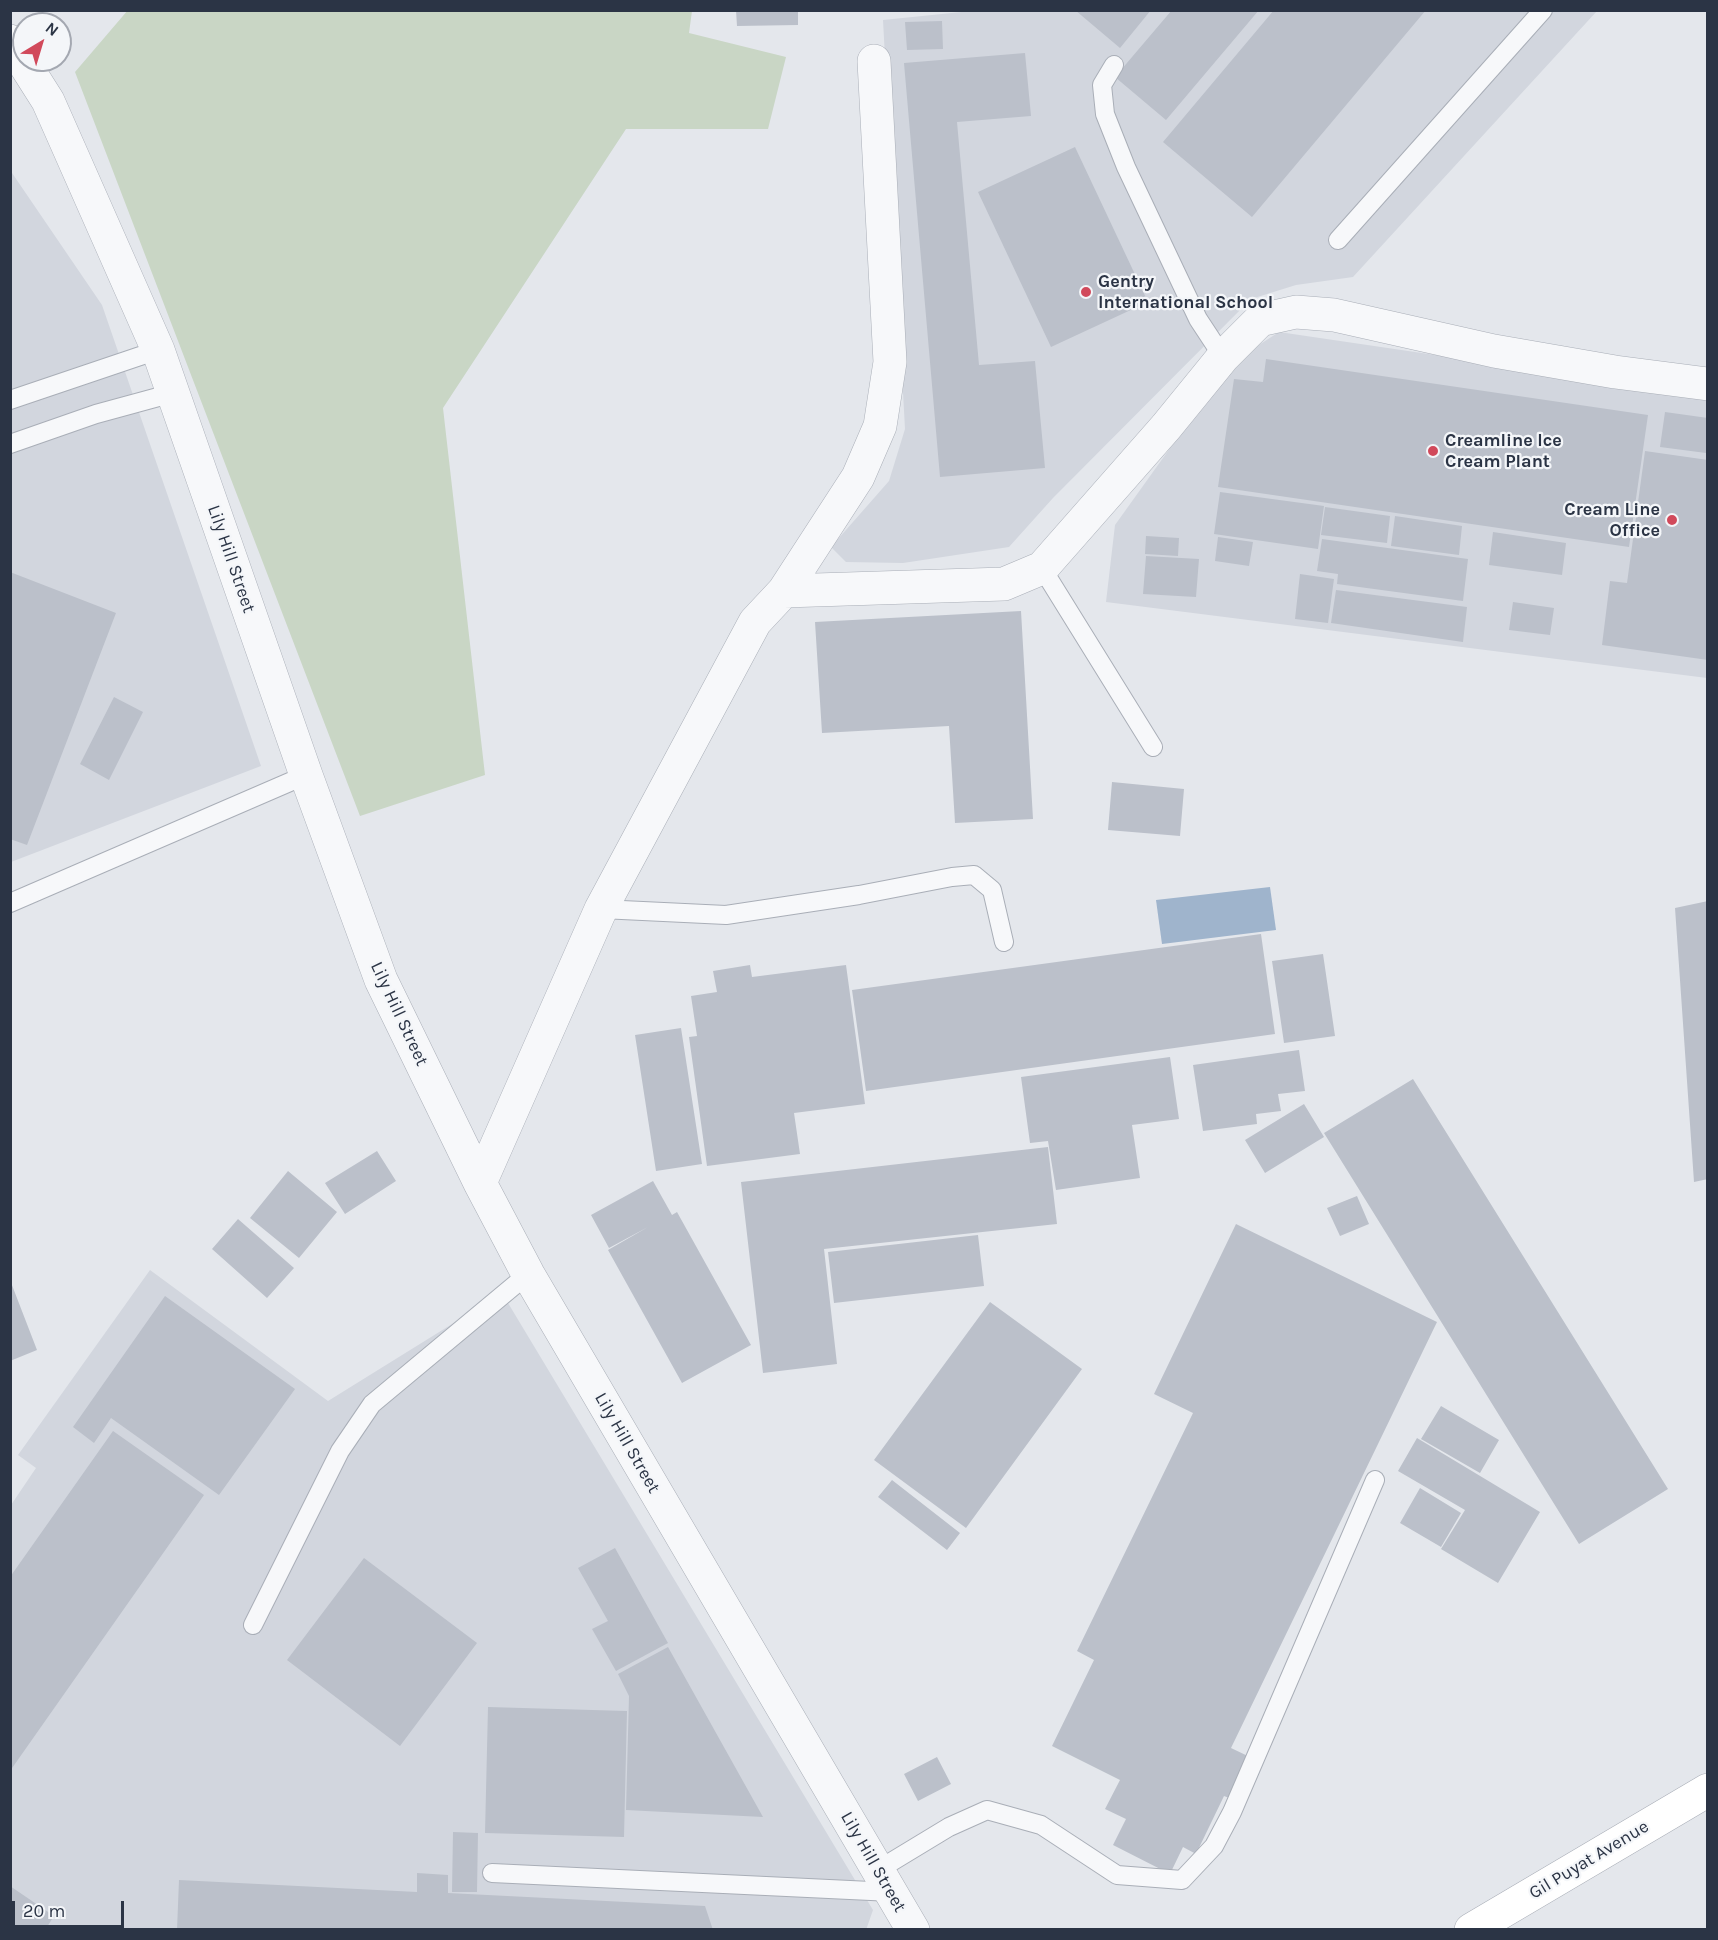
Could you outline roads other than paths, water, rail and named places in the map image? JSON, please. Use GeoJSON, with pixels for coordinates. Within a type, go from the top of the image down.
{"type":"FeatureCollection","features":[{"type":"Feature","properties":{"kind":"main road","name":"Gil Puyat Avenue"},"geometry":{"type":"LineString","coordinates":[[1472,1929],[1707,1790]]}},
{"type":"Feature","properties":{"kind":"street","name":"Lily Hill Street"},"geometry":{"type":"LineString","coordinates":[[10,41],[48,101],[158,350],[306,775],[381,980],[480,1183],[528,1274],[913,1929]]}},
{"type":"Feature","properties":{"kind":"street"},"geometry":{"type":"LineString","coordinates":[[480,1183],[601,909],[754,622],[784,591],[858,477],[880,426],[890,362],[874,61]]}},
{"type":"Feature","properties":{"kind":"street"},"geometry":{"type":"LineString","coordinates":[[784,591],[1004,584],[1041,568],[1166,427],[1222,357],[1260,320],[1296,312],[1334,315],[1494,351],[1615,372],[1707,384]]}},
{"type":"Feature","properties":{"kind":"lane"},"geometry":{"type":"LineString","coordinates":[[1338,240],[1543,10]]}},
{"type":"Feature","properties":{"kind":"lane"},"geometry":{"type":"LineString","coordinates":[[1114,65],[1102,85],[1105,114],[1126,167],[1198,319],[1222,357]]}},
{"type":"Feature","properties":{"kind":"lane"},"geometry":{"type":"LineString","coordinates":[[10,400],[158,350]]}},
{"type":"Feature","properties":{"kind":"lane"},"geometry":{"type":"LineString","coordinates":[[10,444],[96,414],[173,393]]}},
{"type":"Feature","properties":{"kind":"lane"},"geometry":{"type":"LineString","coordinates":[[1041,568],[1153,747]]}},
{"type":"Feature","properties":{"kind":"lane"},"geometry":{"type":"LineString","coordinates":[[10,903],[306,775]]}},
{"type":"Feature","properties":{"kind":"lane"},"geometry":{"type":"LineString","coordinates":[[601,909],[726,915],[974,875],[992,890],[1004,942]]}},
{"type":"Feature","properties":{"kind":"lane"},"geometry":{"type":"LineString","coordinates":[[253,1625],[340,1451],[372,1404],[528,1274]]}},
{"type":"Feature","properties":{"kind":"lane"},"geometry":{"type":"LineString","coordinates":[[492,1873],[885,1881],[949,1827],[987,1809],[1041,1825],[1117,1875],[1182,1880],[1214,1846],[1232,1812],[1375,1480]]}},
{"type":"Feature","properties":{"kind":"water"},"geometry":{"type":"Polygon","coordinates":[[[1270,887],[1276,930],[1162,944],[1156,900],[1270,887]]]}},
{"type":"Feature","properties":{"kind":"place","name":"Gentry International School"},"geometry":{"type":"Point","coordinates":[1086,292]}},
{"type":"Feature","properties":{"kind":"place","name":"Creamline Ice Cream Plant"},"geometry":{"type":"Point","coordinates":[1433,451]}},
{"type":"Feature","properties":{"kind":"place","name":"Cream Line Office"},"geometry":{"type":"Point","coordinates":[1672,520]}}]}
